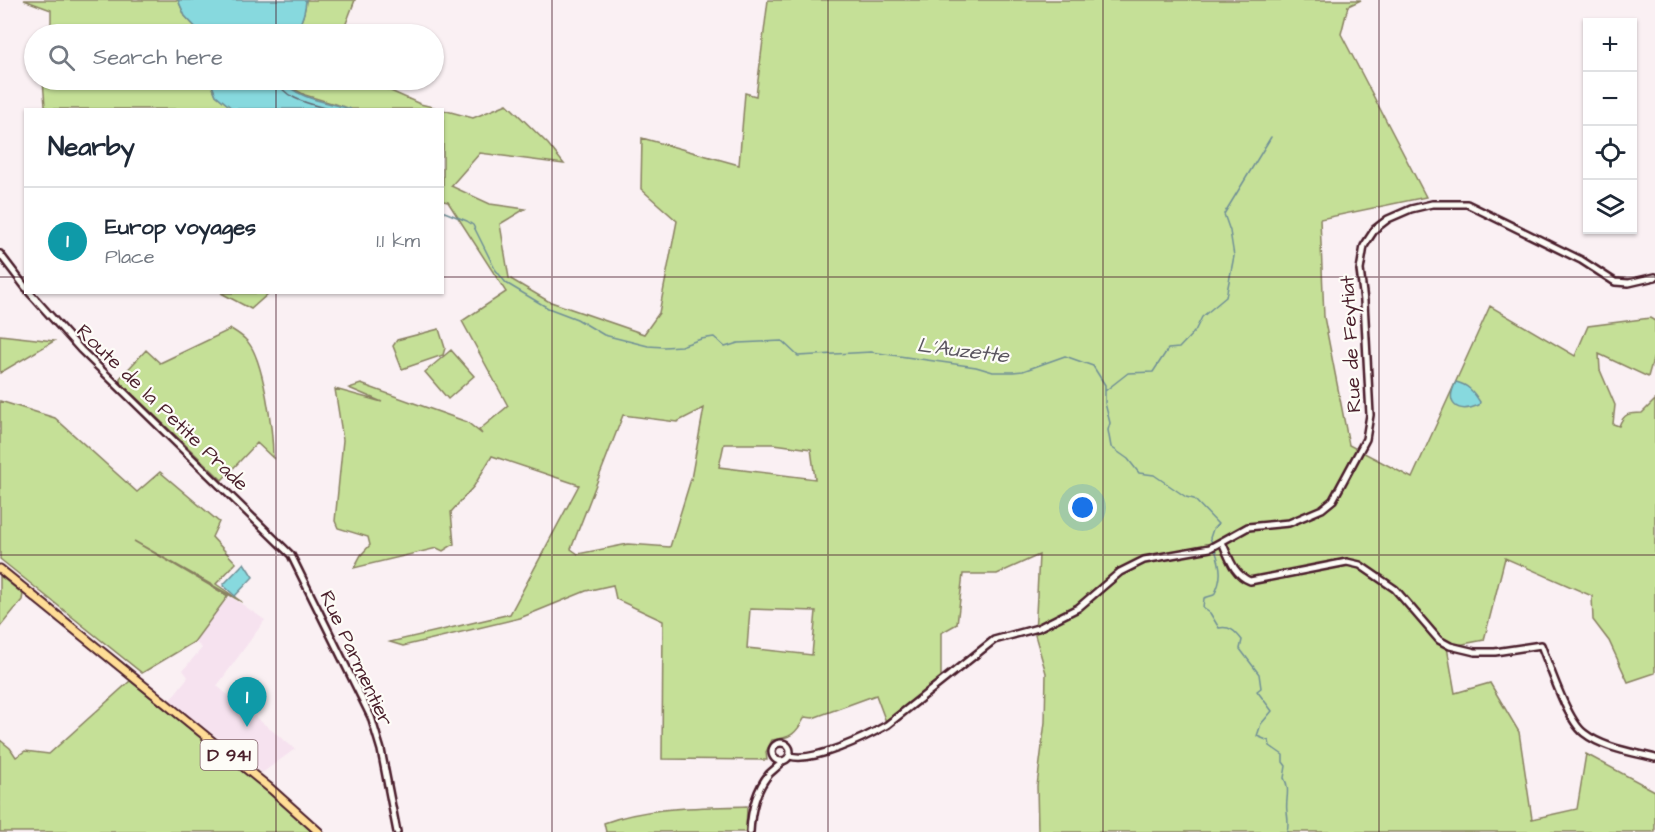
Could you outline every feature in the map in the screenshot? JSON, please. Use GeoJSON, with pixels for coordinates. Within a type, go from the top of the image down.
{"type":"FeatureCollection","features":[{"type":"Feature","properties":{"kind":"main road","name":"D 941"},"geometry":{"type":"LineString","coordinates":[[0,569],[271,789],[320,832]]}},
{"type":"Feature","properties":{"kind":"street","name":"Rue de Feytiat"},"geometry":{"type":"LineString","coordinates":[[790,756],[797,758],[814,755],[887,725],[994,640],[1038,628],[1078,608],[1120,572],[1144,560],[1210,548],[1248,527],[1289,523],[1322,509],[1333,500],[1366,439],[1370,415],[1364,301],[1360,270],[1364,246],[1374,229],[1388,219],[1411,209],[1432,204],[1467,204],[1581,260],[1609,280],[1624,284],[1655,277]]}},
{"type":"Feature","properties":{"kind":"street"},"geometry":{"type":"LineString","coordinates":[[0,254],[24,285]]}},
{"type":"Feature","properties":{"kind":"street","name":"Route de la Petite Prade"},"geometry":{"type":"LineString","coordinates":[[31,294],[81,350],[252,515]]}},
{"type":"Feature","properties":{"kind":"street","name":"Rue Parmentier"},"geometry":{"type":"LineString","coordinates":[[252,515],[291,555],[297,565],[371,717],[381,750],[397,832]]}},
{"type":"Feature","properties":{"kind":"street"},"geometry":{"type":"LineString","coordinates":[[1220,543],[1235,571],[1250,581],[1347,562],[1360,564],[1395,589],[1439,640],[1450,646],[1475,652],[1495,652],[1541,645],[1574,723],[1585,734],[1604,744],[1655,758]]}},
{"type":"Feature","properties":{"kind":"street"},"geometry":{"type":"LineString","coordinates":[[750,832],[753,804],[769,775],[790,756],[788,746],[781,743],[774,747],[769,775]]}},
{"type":"Feature","properties":{"kind":"street"},"geometry":{"type":"LineString","coordinates":[[773,755],[776,760],[783,761]]}},
{"type":"Feature","properties":{"kind":"shaded area"},"geometry":{"type":"Polygon","coordinates":[[[230,596],[265,620],[217,686],[295,749],[262,773],[170,700],[188,677],[183,670],[202,648],[193,640],[230,596]]]}},
{"type":"Feature","properties":{"kind":"green space"},"geometry":{"type":"Polygon","coordinates":[[[24,0],[178,0],[185,16],[193,24],[51,24],[51,10],[24,0]]]}},
{"type":"Feature","properties":{"kind":"green space"},"geometry":{"type":"Polygon","coordinates":[[[306,0],[355,0],[346,24],[299,24],[306,0]]]}},
{"type":"Feature","properties":{"kind":"green space"},"geometry":{"type":"Polygon","coordinates":[[[768,0],[1361,0],[1348,6],[1341,34],[1426,197],[1320,219],[1324,317],[1349,445],[1412,478],[1490,306],[1575,356],[1588,326],[1650,318],[1655,321],[1655,352],[1648,377],[1599,354],[1600,370],[1615,405],[1613,424],[1619,426],[1623,418],[1628,415],[1642,413],[1655,400],[1655,673],[1628,682],[1609,641],[1593,620],[1592,596],[1505,558],[1484,640],[1447,647],[1455,693],[1490,683],[1519,732],[1532,819],[1577,809],[1586,754],[1655,791],[1655,832],[1038,832],[1037,786],[1045,722],[1046,673],[1035,635],[1039,555],[997,574],[963,574],[957,624],[941,633],[941,677],[886,722],[876,695],[813,718],[805,717],[792,734],[772,740],[766,752],[767,760],[662,759],[663,621],[616,599],[613,585],[586,591],[520,618],[403,646],[390,642],[510,614],[579,485],[492,456],[474,486],[451,512],[454,544],[443,551],[437,548],[354,568],[370,545],[368,537],[338,528],[335,521],[343,440],[335,389],[382,402],[349,388],[361,384],[467,422],[482,434],[479,430],[508,406],[462,321],[506,292],[448,202],[444,201],[444,110],[473,118],[507,104],[548,144],[564,164],[480,153],[451,186],[490,204],[525,209],[500,224],[509,278],[548,301],[644,334],[659,313],[677,221],[641,189],[642,138],[739,165],[745,93],[756,96],[768,0]],[[704,408],[677,422],[623,415],[571,549],[578,554],[628,544],[670,547],[691,479],[704,408]],[[724,444],[719,467],[815,479],[811,449],[774,444],[724,444]],[[750,609],[747,648],[812,655],[816,611],[750,609]]]}},
{"type":"Feature","properties":{"kind":"green space"},"geometry":{"type":"Polygon","coordinates":[[[44,90],[214,90],[216,95],[232,108],[47,108],[44,90]]]}},
{"type":"Feature","properties":{"kind":"green space"},"geometry":{"type":"Polygon","coordinates":[[[296,90],[388,90],[420,104],[437,108],[348,108],[296,90]]]}},
{"type":"Feature","properties":{"kind":"green space"},"geometry":{"type":"Polygon","coordinates":[[[223,294],[268,294],[251,309],[223,294]]]}},
{"type":"Feature","properties":{"kind":"green space"},"geometry":{"type":"Polygon","coordinates":[[[231,329],[246,340],[258,362],[269,414],[273,458],[257,443],[222,480],[120,382],[120,378],[146,350],[160,363],[231,329]]]}},
{"type":"Feature","properties":{"kind":"green space"},"geometry":{"type":"Polygon","coordinates":[[[439,329],[445,348],[443,355],[402,369],[393,346],[397,340],[439,329]]]}},
{"type":"Feature","properties":{"kind":"green space"},"geometry":{"type":"Polygon","coordinates":[[[0,335],[54,341],[0,373],[0,335]]]}},
{"type":"Feature","properties":{"kind":"green space"},"geometry":{"type":"Polygon","coordinates":[[[451,350],[474,376],[448,399],[425,372],[451,350]]]}},
{"type":"Feature","properties":{"kind":"green space"},"geometry":{"type":"Polygon","coordinates":[[[0,401],[55,418],[137,492],[160,472],[219,522],[212,537],[236,563],[216,584],[242,602],[134,541],[228,596],[194,642],[142,673],[0,559],[0,401]]]}},
{"type":"Feature","properties":{"kind":"green space"},"geometry":{"type":"Polygon","coordinates":[[[0,576],[23,594],[22,600],[0,627],[0,576]]]}},
{"type":"Feature","properties":{"kind":"green space"},"geometry":{"type":"Polygon","coordinates":[[[130,681],[279,800],[312,832],[0,832],[0,740],[16,757],[25,751],[49,754],[130,681]]]}},
{"type":"Feature","properties":{"kind":"green space"},"geometry":{"type":"Polygon","coordinates":[[[747,806],[746,832],[606,832],[604,823],[639,813],[747,806]]]}},
{"type":"Feature","properties":{"kind":"water"},"geometry":{"type":"Polygon","coordinates":[[[178,0],[306,0],[299,24],[193,24],[185,16],[178,0]]]}},
{"type":"Feature","properties":{"kind":"water"},"geometry":{"type":"Polygon","coordinates":[[[214,90],[294,90],[305,96],[347,108],[232,108],[216,95],[214,90]]]}},
{"type":"Feature","properties":{"kind":"water"},"geometry":{"type":"Polygon","coordinates":[[[1456,382],[1470,389],[1480,402],[1479,405],[1471,408],[1455,406],[1452,397],[1456,382]]]}},
{"type":"Feature","properties":{"kind":"water"},"geometry":{"type":"Polygon","coordinates":[[[244,563],[253,577],[235,596],[223,585],[244,563]]]}},
{"type":"Feature","properties":{"kind":"waterway"},"geometry":{"type":"LineString","coordinates":[[1105,391],[1128,373],[1153,372],[1168,349],[1179,348],[1195,331],[1202,317],[1226,297],[1234,256],[1230,231],[1224,214],[1271,137]]}},
{"type":"Feature","properties":{"kind":"waterway","name":"L'Auzette"},"geometry":{"type":"LineString","coordinates":[[444,212],[473,225],[495,269],[506,283],[548,308],[577,319],[604,335],[648,346],[681,346],[714,337],[725,347],[738,343],[782,341],[798,356],[871,352],[976,367],[993,372],[1023,371],[1065,356],[1093,366],[1105,385],[1111,447],[1128,459],[1139,473],[1154,475],[1186,497],[1194,499],[1218,524],[1213,529],[1210,538],[1213,545]]}},
{"type":"Feature","properties":{"kind":"waterway","name":"L'Auzette"},"geometry":{"type":"LineString","coordinates":[[1215,549],[1220,567],[1219,583],[1214,595],[1204,598],[1203,608],[1210,613],[1219,628],[1235,632],[1242,640],[1240,649],[1259,674],[1261,688],[1257,691],[1272,711],[1261,724],[1257,736],[1269,741],[1270,746],[1283,755],[1283,762],[1286,766],[1284,778],[1287,791],[1287,832]]}},
{"type":"Feature","properties":{"kind":"place","name":"Europ voyages"},"geometry":{"type":"Point","coordinates":[247,727]}}]}
